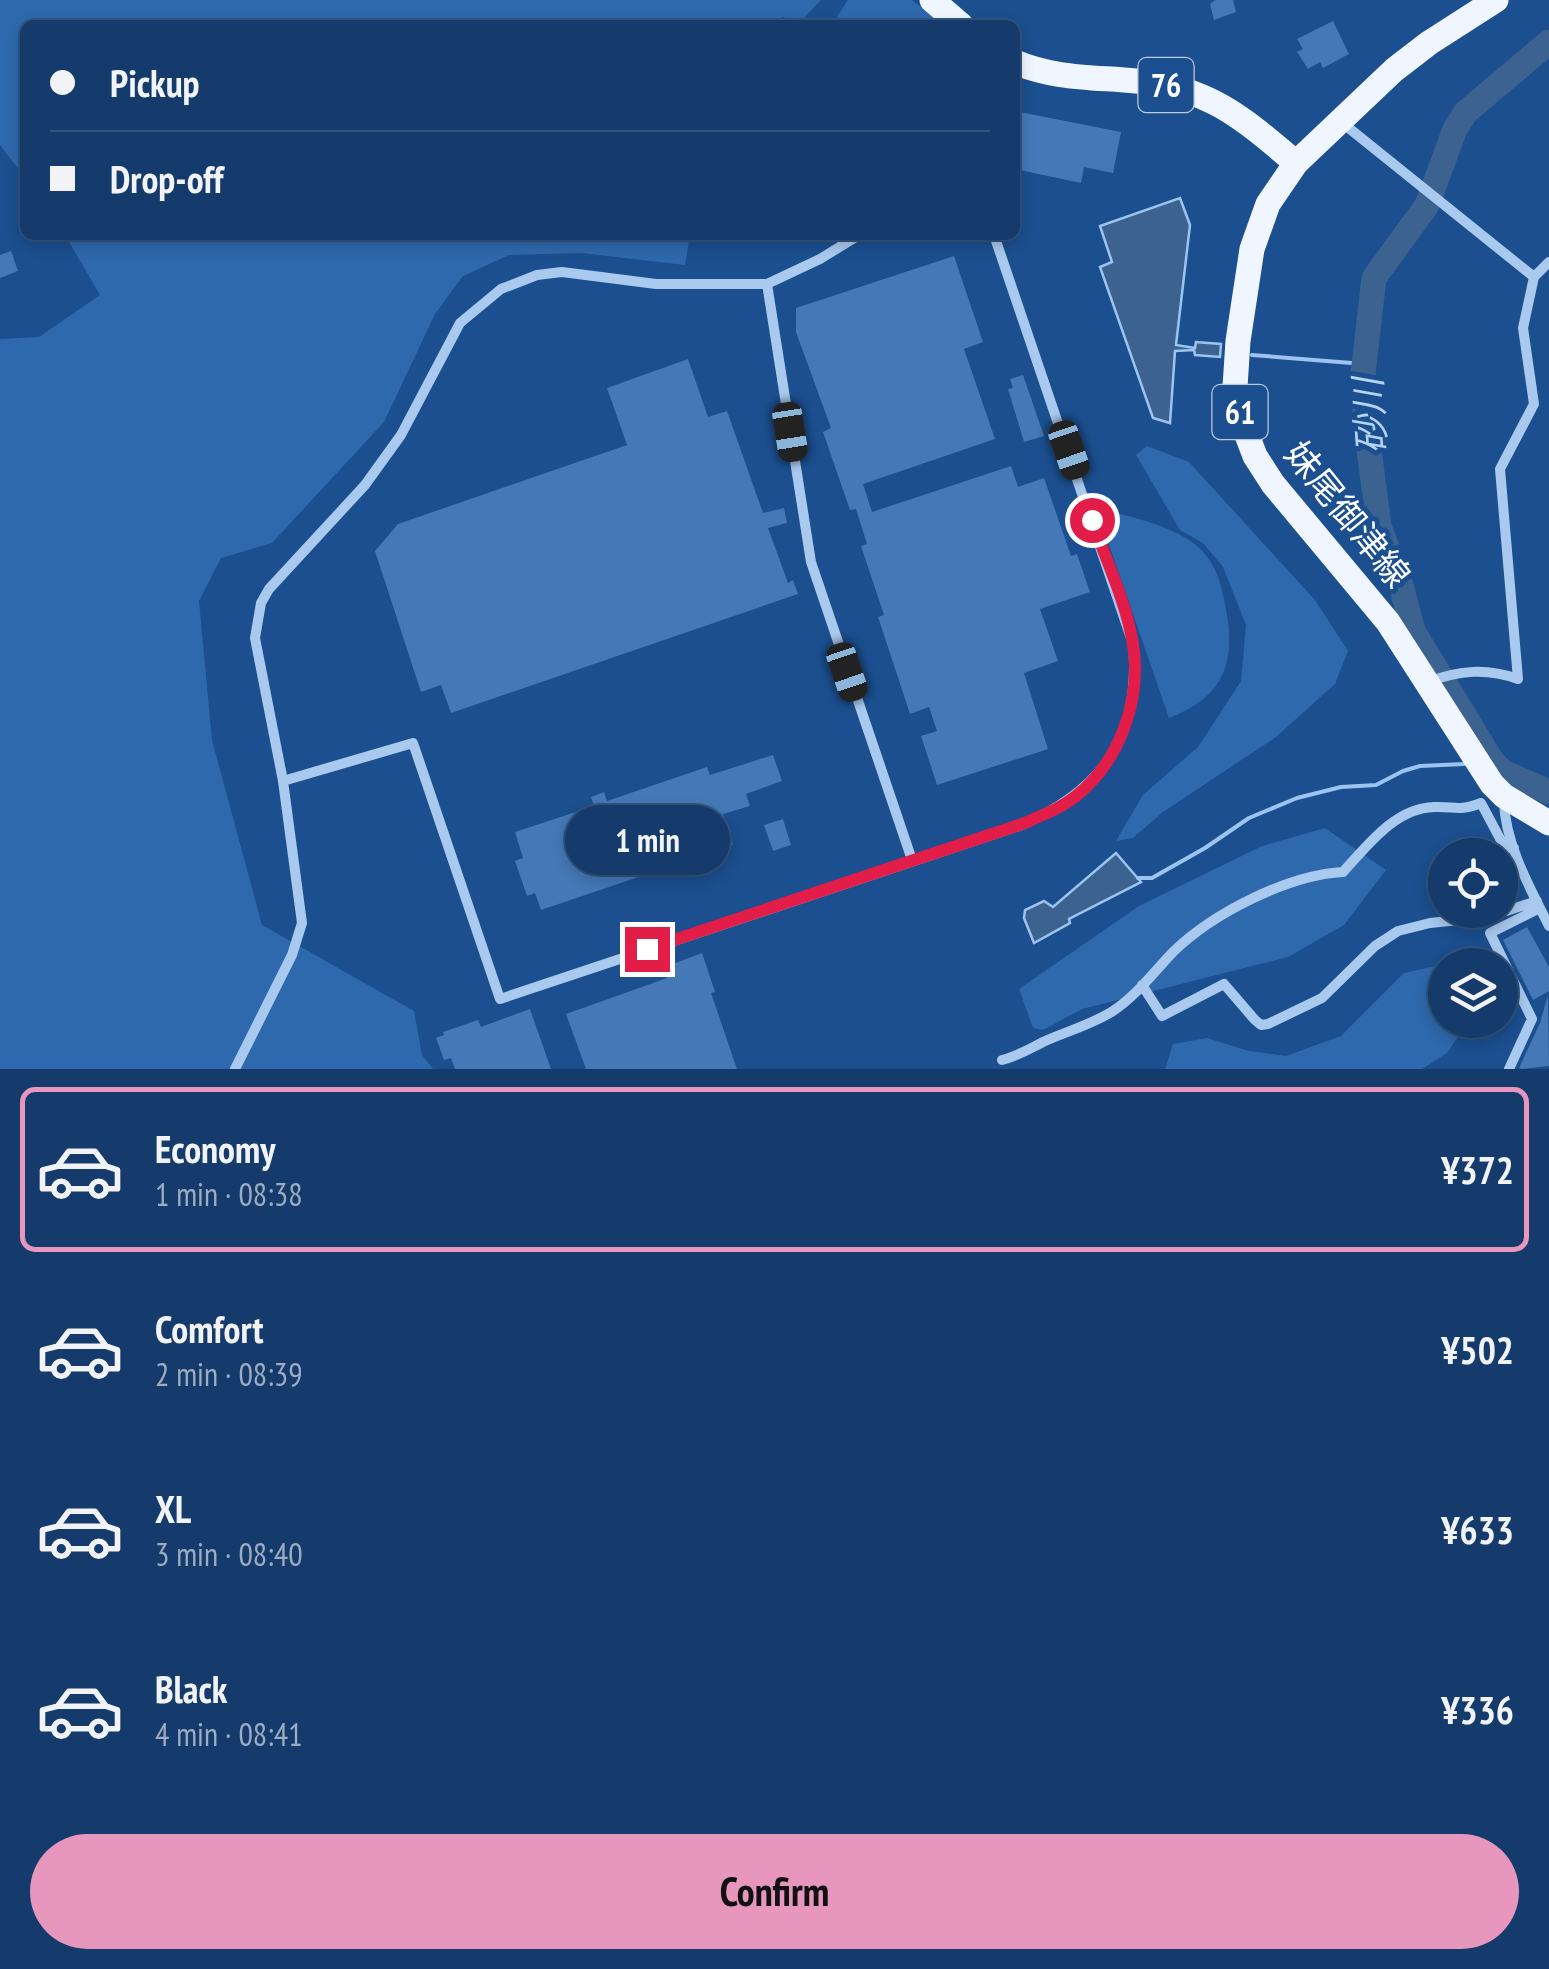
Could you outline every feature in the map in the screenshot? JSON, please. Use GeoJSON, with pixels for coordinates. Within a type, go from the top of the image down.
{"type":"FeatureCollection","features":[{"type":"Feature","properties":{"kind":"main road"},"geometry":{"type":"LineString","coordinates":[[932,0],[955,20]]}},
{"type":"Feature","properties":{"kind":"main road","name":"妹尾御津線"},"geometry":{"type":"LineString","coordinates":[[1496,0],[1394,70],[1296,164],[1268,204],[1252,248],[1238,340],[1236,387],[1242,422],[1273,484],[1437,679],[1460,737],[1504,796],[1549,822]]}},
{"type":"Feature","properties":{"kind":"main road","name":"76"},"geometry":{"type":"LineString","coordinates":[[1020,64],[1065,77],[1140,81],[1215,100],[1244,118],[1296,164]]}},
{"type":"Feature","properties":{"kind":"street"},"geometry":{"type":"LineString","coordinates":[[1339,121],[1534,277]]}},
{"type":"Feature","properties":{"kind":"street"},"geometry":{"type":"LineString","coordinates":[[235,1069],[300,938],[302,924],[283,780],[255,638],[260,603],[269,588],[365,485],[401,435],[460,323],[472,310],[521,280],[562,272],[656,284],[767,284],[851,240]]}},
{"type":"Feature","properties":{"kind":"street"},"geometry":{"type":"LineString","coordinates":[[283,780],[414,743],[500,999],[1022,824],[1077,795],[1116,746],[1133,699],[1134,662],[1128,624],[996,240]]}},
{"type":"Feature","properties":{"kind":"street"},"geometry":{"type":"LineString","coordinates":[[1437,679],[1486,670],[1518,679],[1500,469],[1534,404],[1524,328],[1534,277],[1549,262]]}},
{"type":"Feature","properties":{"kind":"street"},"geometry":{"type":"LineString","coordinates":[[767,284],[811,562],[912,860]]}},
{"type":"Feature","properties":{"kind":"street"},"geometry":{"type":"LineString","coordinates":[[1504,796],[1504,816],[1511,838]]}},
{"type":"Feature","properties":{"kind":"street"},"geometry":{"type":"LineString","coordinates":[[1002,1060],[1029,1052],[1116,1010],[1177,949],[1217,919],[1292,882],[1343,872],[1382,830],[1407,814],[1431,807],[1460,810],[1481,803],[1500,838]]}},
{"type":"Feature","properties":{"kind":"street"},"geometry":{"type":"LineString","coordinates":[[1518,857],[1549,926]]}},
{"type":"Feature","properties":{"kind":"street"},"geometry":{"type":"LineString","coordinates":[[1142,985],[1162,1016],[1224,984],[1255,1020],[1261,1025],[1268,1024],[1322,998],[1375,946],[1398,931],[1488,917],[1538,904]]}},
{"type":"Feature","properties":{"kind":"street"},"geometry":{"type":"LineString","coordinates":[[1509,1069],[1532,1020],[1490,933],[1538,904]]}},
{"type":"Feature","properties":{"kind":"shaded area"},"geometry":{"type":"Polygon","coordinates":[[[0,0],[821,0],[802,20],[20,20],[20,171],[0,145],[0,0]]]}},
{"type":"Feature","properties":{"kind":"shaded area"},"geometry":{"type":"Polygon","coordinates":[[[848,0],[912,0],[937,20],[835,20],[848,0]]]}},
{"type":"Feature","properties":{"kind":"shaded area"},"geometry":{"type":"Polygon","coordinates":[[[1180,198],[1190,225],[1176,345],[1195,348],[1196,342],[1221,344],[1220,357],[1195,355],[1194,350],[1175,351],[1170,423],[1153,418],[1100,267],[1112,262],[1100,226],[1180,198]]]}},
{"type":"Feature","properties":{"kind":"shaded area"},"geometry":{"type":"Polygon","coordinates":[[[68,240],[689,240],[685,265],[582,253],[509,255],[463,276],[435,314],[384,422],[272,543],[221,558],[199,601],[212,740],[262,925],[414,1011],[422,1055],[433,1069],[0,1069],[0,339],[39,337],[100,295],[68,240]]]}},
{"type":"Feature","properties":{"kind":"shaded area"},"geometry":{"type":"Polygon","coordinates":[[[1147,446],[1189,462],[1315,600],[1348,651],[1335,684],[1276,737],[1163,812],[1133,838],[1116,841],[1143,795],[1198,747],[1241,681],[1246,625],[1223,567],[1203,543],[1180,530],[1136,455],[1147,446]]]}},
{"type":"Feature","properties":{"kind":"shaded area"},"geometry":{"type":"Polygon","coordinates":[[[1107,511],[1154,524],[1189,540],[1210,560],[1220,583],[1229,628],[1222,676],[1203,700],[1169,718],[1098,513],[1107,511]]]}},
{"type":"Feature","properties":{"kind":"shaded area"},"geometry":{"type":"Polygon","coordinates":[[[1325,828],[1386,870],[1344,925],[1288,957],[1082,1009],[1043,1030],[1033,1028],[1019,989],[1139,906],[1262,846],[1325,828]]]}},
{"type":"Feature","properties":{"kind":"shaded area"},"geometry":{"type":"Polygon","coordinates":[[[1116,853],[1141,882],[1069,919],[1070,923],[1034,943],[1024,918],[1025,910],[1044,901],[1053,907],[1116,853]]]}},
{"type":"Feature","properties":{"kind":"shaded area"},"geometry":{"type":"Polygon","coordinates":[[[1428,968],[1428,1038],[1457,1038],[1447,1053],[1422,1069],[1165,1069],[1173,1044],[1207,1038],[1249,1051],[1286,1056],[1341,1036],[1404,973],[1428,968]]]}},
{"type":"Feature","properties":{"kind":"building"},"geometry":{"type":"Polygon","coordinates":[[[1215,0],[1233,0],[1236,12],[1214,20],[1210,4],[1215,0]]]}},
{"type":"Feature","properties":{"kind":"building"},"geometry":{"type":"Polygon","coordinates":[[[1333,21],[1349,54],[1323,68],[1320,62],[1308,69],[1297,52],[1303,49],[1297,39],[1333,21]]]}},
{"type":"Feature","properties":{"kind":"building"},"geometry":{"type":"Polygon","coordinates":[[[1020,112],[1121,132],[1113,173],[1084,167],[1081,183],[1020,170],[1020,112]]]}},
{"type":"Feature","properties":{"kind":"building"},"geometry":{"type":"Polygon","coordinates":[[[11,251],[18,271],[0,278],[0,255],[11,251]]]}},
{"type":"Feature","properties":{"kind":"building"},"geometry":{"type":"Polygon","coordinates":[[[954,256],[983,342],[964,349],[995,439],[863,484],[872,512],[1011,466],[1018,487],[1044,478],[1071,556],[1077,554],[1090,592],[1040,609],[1058,661],[1024,673],[1048,749],[937,785],[921,736],[937,731],[929,707],[910,714],[878,617],[884,615],[861,546],[867,544],[856,509],[850,510],[823,432],[831,428],[796,332],[796,308],[954,256]]]}},
{"type":"Feature","properties":{"kind":"building"},"geometry":{"type":"Polygon","coordinates":[[[688,359],[708,417],[727,411],[763,513],[784,508],[787,523],[768,528],[788,583],[793,580],[798,594],[451,713],[441,685],[421,692],[375,551],[398,524],[627,445],[607,388],[688,359]]]}},
{"type":"Feature","properties":{"kind":"building"},"geometry":{"type":"Polygon","coordinates":[[[1023,375],[1044,436],[1024,442],[1008,389],[1013,388],[1010,379],[1023,375]]]}},
{"type":"Feature","properties":{"kind":"building"},"geometry":{"type":"Polygon","coordinates":[[[773,755],[782,781],[746,794],[750,806],[723,814],[733,845],[541,910],[535,893],[527,896],[515,861],[523,858],[515,832],[594,806],[591,797],[604,792],[607,801],[707,767],[710,775],[773,755]]]}},
{"type":"Feature","properties":{"kind":"building"},"geometry":{"type":"Polygon","coordinates":[[[783,819],[791,845],[773,851],[764,825],[783,819]]]}},
{"type":"Feature","properties":{"kind":"building"},"geometry":{"type":"Polygon","coordinates":[[[1527,927],[1549,967],[1549,991],[1533,1000],[1518,970],[1518,948],[1507,948],[1503,940],[1527,927]]]}},
{"type":"Feature","properties":{"kind":"building"},"geometry":{"type":"Polygon","coordinates":[[[702,953],[737,1069],[586,1069],[566,1014],[667,978],[665,972],[671,970],[670,965],[702,953]]]}},
{"type":"Feature","properties":{"kind":"building"},"geometry":{"type":"Polygon","coordinates":[[[1548,995],[1549,1066],[1519,1068],[1540,1023],[1548,995]]]}},
{"type":"Feature","properties":{"kind":"building"},"geometry":{"type":"Polygon","coordinates":[[[530,1009],[551,1069],[455,1069],[451,1058],[444,1060],[436,1038],[443,1032],[478,1020],[481,1027],[530,1009]]]}},
{"type":"Feature","properties":{"kind":"waterway","name":"砂川"},"geometry":{"type":"LineString","coordinates":[[1549,42],[1466,112],[1455,129],[1427,205],[1374,278],[1363,374],[1379,526],[1413,631],[1492,761],[1503,772],[1549,792]]}},
{"type":"Feature","properties":{"kind":"waterway"},"geometry":{"type":"LineString","coordinates":[[1252,355],[1364,364]]}},
{"type":"Feature","properties":{"kind":"waterway"},"geometry":{"type":"LineString","coordinates":[[1138,878],[1152,878],[1249,818],[1297,798],[1341,787],[1376,785],[1420,766],[1464,764]]}},
{"type":"Feature","properties":{"kind":"route"},"geometry":{"type":"LineString","coordinates":[[647,949],[1022,824],[1077,795],[1116,746],[1133,699],[1133,644],[1092,520]]}}]}
